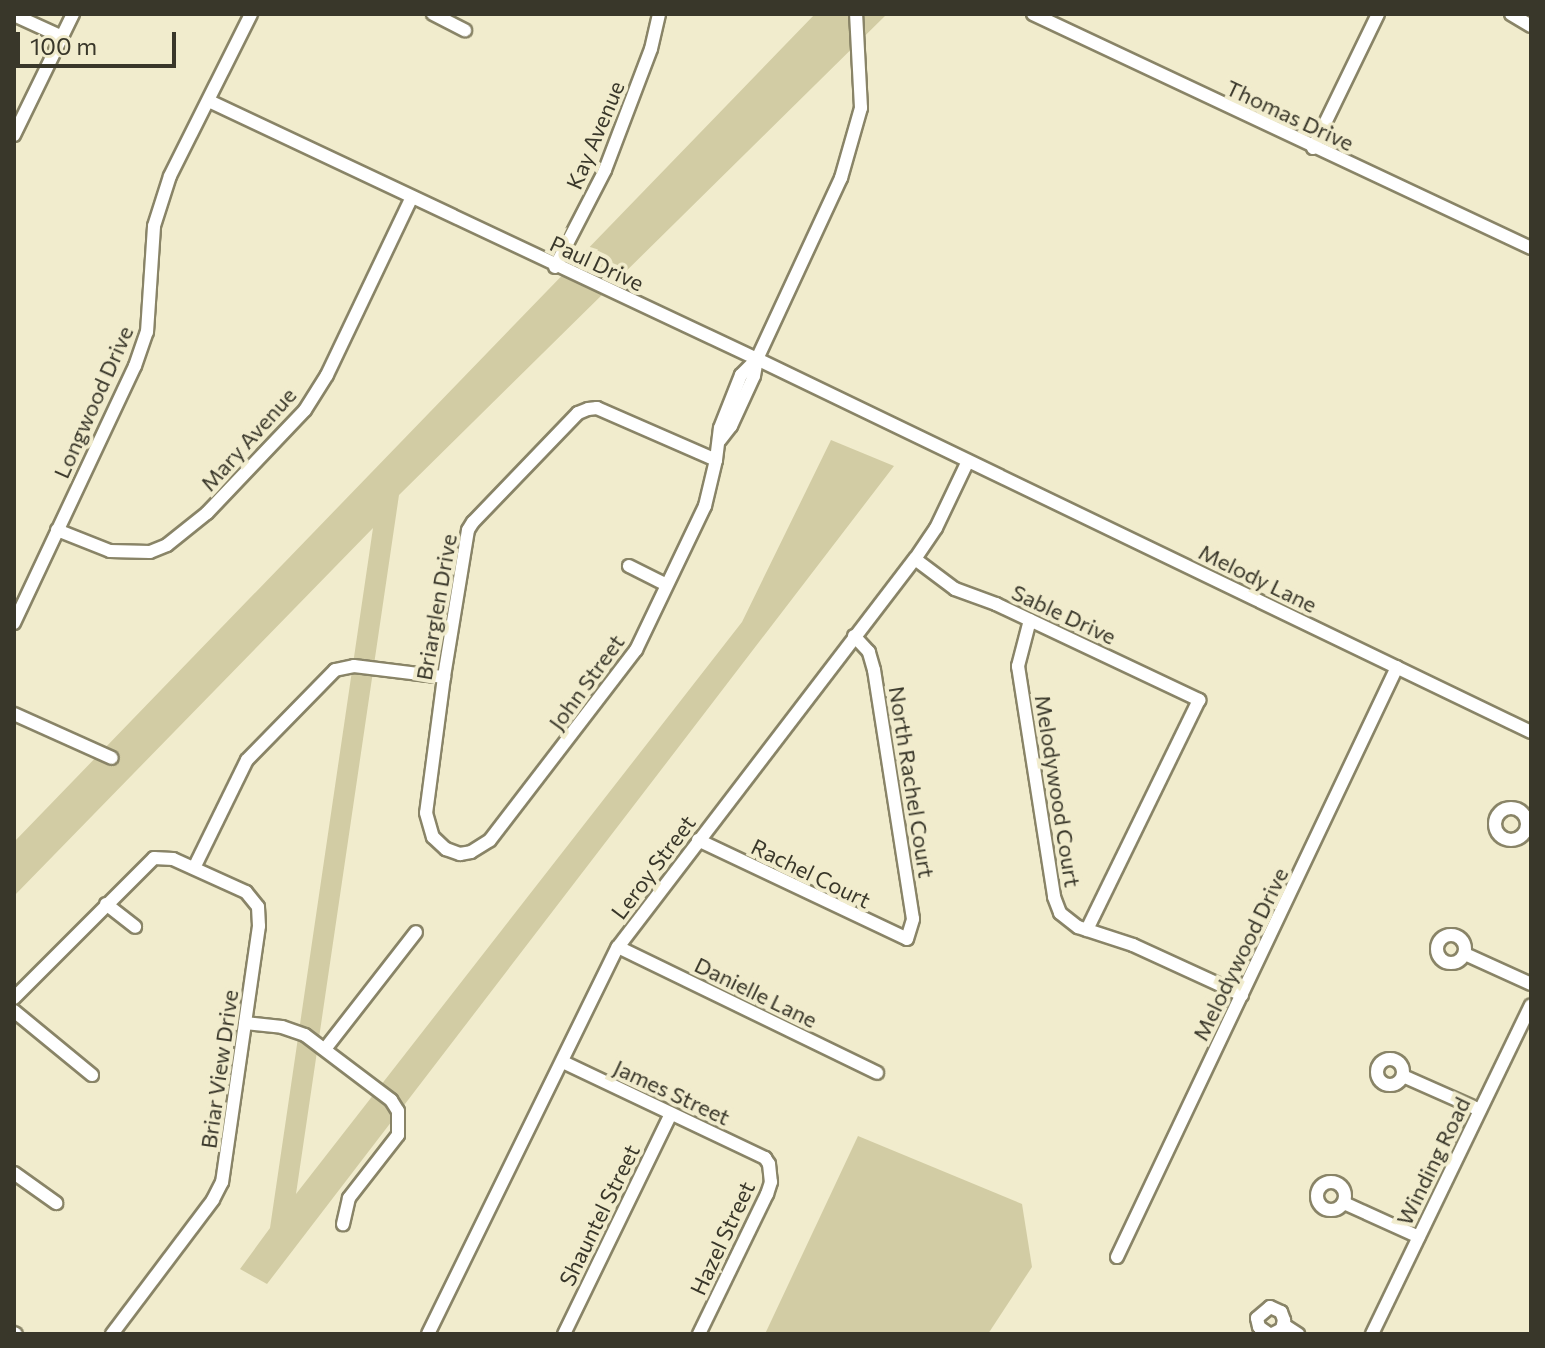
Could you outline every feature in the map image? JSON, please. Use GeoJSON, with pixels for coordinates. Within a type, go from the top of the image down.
{"type":"FeatureCollection","features":[{"type":"Feature","properties":{"kind":"street"},"geometry":{"type":"LineString","coordinates":[[14,135],[73,14]]}},
{"type":"Feature","properties":{"kind":"street","name":"Longwood Drive"},"geometry":{"type":"LineString","coordinates":[[14,623],[17,607],[135,366],[147,332],[154,226],[170,176],[251,14]]}},
{"type":"Feature","properties":{"kind":"street"},"geometry":{"type":"LineString","coordinates":[[433,14],[465,30]]}},
{"type":"Feature","properties":{"kind":"street","name":"Kay Avenue"},"geometry":{"type":"LineString","coordinates":[[555,267],[605,170],[651,49],[659,14]]}},
{"type":"Feature","properties":{"kind":"street","name":"John Street"},"geometry":{"type":"LineString","coordinates":[[446,849],[471,852],[490,840],[621,673],[667,585],[705,506],[720,428],[741,375],[757,359],[841,178],[861,108],[856,14]]}},
{"type":"Feature","properties":{"kind":"street","name":"Thomas Drive"},"geometry":{"type":"LineString","coordinates":[[1033,14],[1531,248]]}},
{"type":"Feature","properties":{"kind":"street"},"geometry":{"type":"LineString","coordinates":[[1313,148],[1378,14]]}},
{"type":"Feature","properties":{"kind":"street"},"geometry":{"type":"LineString","coordinates":[[1511,14],[1531,26]]}},
{"type":"Feature","properties":{"kind":"street"},"geometry":{"type":"LineString","coordinates":[[14,15],[62,37]]}},
{"type":"Feature","properties":{"kind":"street","name":"Paul Drive"},"geometry":{"type":"LineString","coordinates":[[209,101],[968,461]]}},
{"type":"Feature","properties":{"kind":"street","name":"Mary Avenue"},"geometry":{"type":"LineString","coordinates":[[57,530],[110,551],[150,552],[167,545],[207,513],[305,410],[327,375],[412,197]]}},
{"type":"Feature","properties":{"kind":"street","name":"Briarglen Drive"},"geometry":{"type":"LineString","coordinates":[[446,849],[433,837],[426,813],[468,530],[578,413],[597,408],[716,460]]}},
{"type":"Feature","properties":{"kind":"street","name":"Leroy Street"},"geometry":{"type":"LineString","coordinates":[[428,1334],[618,947],[915,559],[936,528],[968,461]]}},
{"type":"Feature","properties":{"kind":"street","name":"Melody Lane"},"geometry":{"type":"LineString","coordinates":[[968,461],[1531,732]]}},
{"type":"Feature","properties":{"kind":"street","name":"Sable Drive"},"geometry":{"type":"LineString","coordinates":[[915,559],[955,589],[1030,620],[1199,700],[1087,930]]}},
{"type":"Feature","properties":{"kind":"street"},"geometry":{"type":"LineString","coordinates":[[629,566],[667,585]]}},
{"type":"Feature","properties":{"kind":"street","name":"Melodywood Court"},"geometry":{"type":"LineString","coordinates":[[1030,620],[1018,666],[1054,897],[1064,919],[1157,955],[1242,995]]}},
{"type":"Feature","properties":{"kind":"street","name":"North Rachel Court"},"geometry":{"type":"LineString","coordinates":[[854,636],[869,652],[874,670],[913,919],[907,939]]}},
{"type":"Feature","properties":{"kind":"street"},"geometry":{"type":"LineString","coordinates":[[194,868],[247,760],[335,670],[354,666],[444,677]]}},
{"type":"Feature","properties":{"kind":"street","name":"Melodywood Drive"},"geometry":{"type":"LineString","coordinates":[[1117,1257],[1397,667]]}},
{"type":"Feature","properties":{"kind":"street"},"geometry":{"type":"LineString","coordinates":[[14,714],[112,758]]}},
{"type":"Feature","properties":{"kind":"street","name":"Rachel Court"},"geometry":{"type":"LineString","coordinates":[[698,840],[907,939]]}},
{"type":"Feature","properties":{"kind":"street","name":"Briar View Drive"},"geometry":{"type":"LineString","coordinates":[[106,904],[154,858],[173,859],[246,892],[258,907],[259,926],[222,1182],[213,1200],[112,1334]]}},
{"type":"Feature","properties":{"kind":"street"},"geometry":{"type":"LineString","coordinates":[[14,998],[106,904],[135,927]]}},
{"type":"Feature","properties":{"kind":"street"},"geometry":{"type":"LineString","coordinates":[[325,1049],[416,932]]}},
{"type":"Feature","properties":{"kind":"street","name":"Danielle Lane"},"geometry":{"type":"LineString","coordinates":[[618,947],[877,1073]]}},
{"type":"Feature","properties":{"kind":"street"},"geometry":{"type":"LineString","coordinates":[[1465,954],[1531,984]]}},
{"type":"Feature","properties":{"kind":"street","name":"Winding Road"},"geometry":{"type":"LineString","coordinates":[[1372,1334],[1531,1005]]}},
{"type":"Feature","properties":{"kind":"street"},"geometry":{"type":"LineString","coordinates":[[14,1011],[92,1075]]}},
{"type":"Feature","properties":{"kind":"street"},"geometry":{"type":"LineString","coordinates":[[245,1023],[293,1030],[325,1049],[391,1100],[398,1111],[398,1135],[349,1198],[343,1224]]}},
{"type":"Feature","properties":{"kind":"street","name":"James Street"},"geometry":{"type":"LineString","coordinates":[[563,1062],[765,1158]]}},
{"type":"Feature","properties":{"kind":"street"},"geometry":{"type":"LineString","coordinates":[[1403,1076],[1480,1110]]}},
{"type":"Feature","properties":{"kind":"street","name":"Shauntel Street"},"geometry":{"type":"LineString","coordinates":[[564,1334],[671,1114]]}},
{"type":"Feature","properties":{"kind":"street","name":"Hazel Street"},"geometry":{"type":"LineString","coordinates":[[699,1334],[771,1182],[765,1158]]}},
{"type":"Feature","properties":{"kind":"street"},"geometry":{"type":"LineString","coordinates":[[14,1173],[56,1203]]}},
{"type":"Feature","properties":{"kind":"street"},"geometry":{"type":"LineString","coordinates":[[1344,1203],[1419,1237]]}},
{"type":"Feature","properties":{"kind":"street"},"geometry":{"type":"LineString","coordinates":[[1284,1325],[1270,1334],[1261,1331],[1257,1322],[1262,1311],[1278,1310],[1284,1325],[1298,1334]]}},
{"type":"Feature","properties":{"kind":"shaded area"},"geometry":{"type":"Polygon","coordinates":[[[815,14],[887,14],[399,495],[296,1194],[742,622],[831,440],[894,466],[267,1284],[240,1269],[270,1228],[373,528],[14,896],[14,842],[815,14]]]}},
{"type":"Feature","properties":{"kind":"shaded area"},"geometry":{"type":"Polygon","coordinates":[[[858,1136],[1022,1204],[1032,1267],[988,1334],[765,1334],[858,1136]]]}}]}
